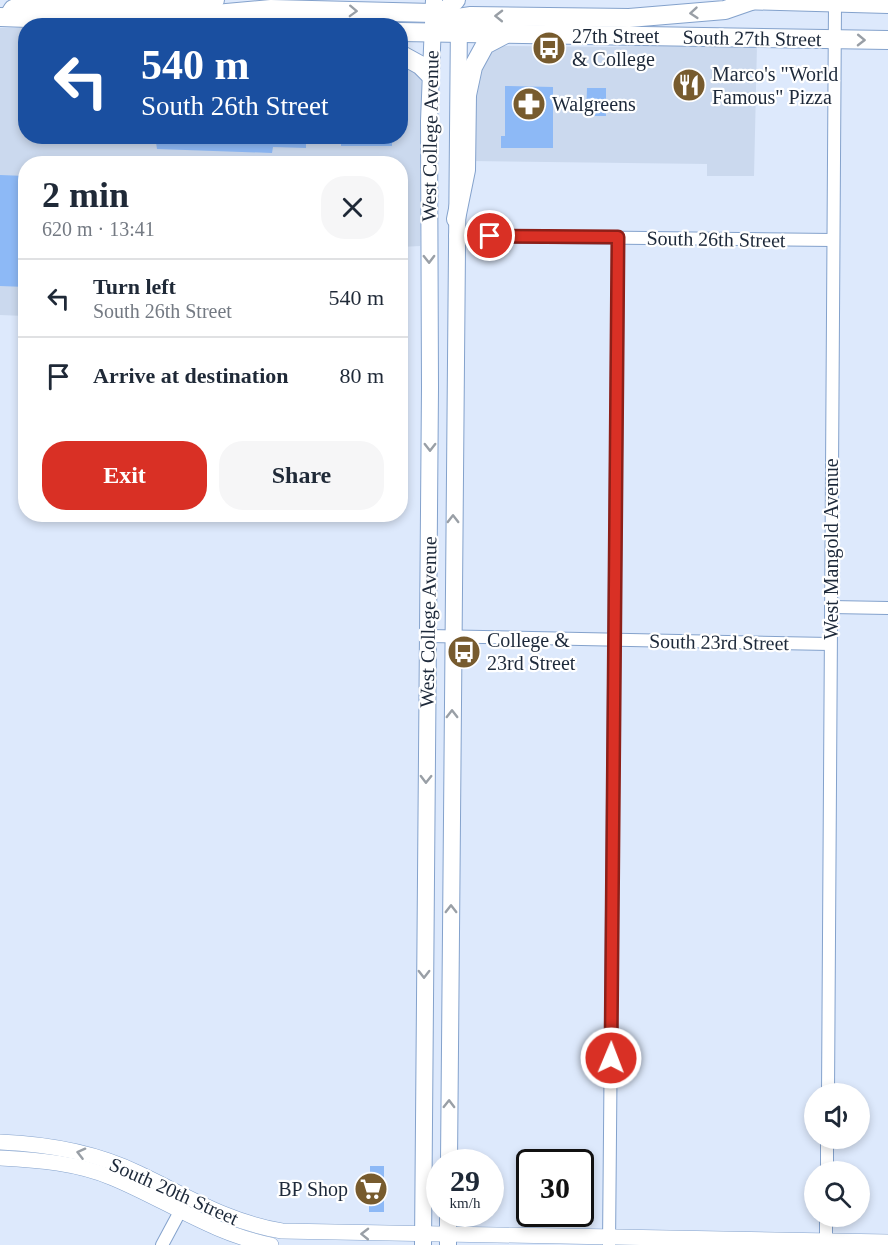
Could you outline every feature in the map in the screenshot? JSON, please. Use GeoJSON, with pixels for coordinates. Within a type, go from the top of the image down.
{"type":"FeatureCollection","features":[{"type":"Feature","properties":{"kind":"main road"},"geometry":{"type":"LineString","coordinates":[[4,17],[13,9],[30,3],[144,5],[215,0]]}},
{"type":"Feature","properties":{"kind":"main road","name":"South 27th Street"},"geometry":{"type":"LineString","coordinates":[[728,0],[888,4]]}},
{"type":"Feature","properties":{"kind":"main road"},"geometry":{"type":"LineString","coordinates":[[171,18],[271,9],[434,6],[448,8],[458,13],[629,18],[725,10],[751,1]]}},
{"type":"Feature","properties":{"kind":"main road","name":"West College Avenue"},"geometry":{"type":"LineString","coordinates":[[423,1240],[429,636],[430,75],[434,6]]}},
{"type":"Feature","properties":{"kind":"main road","name":"South 27th Street"},"geometry":{"type":"LineString","coordinates":[[408,32],[432,33],[458,13],[504,35],[888,40]]}},
{"type":"Feature","properties":{"kind":"main road","name":"West College Avenue"},"geometry":{"type":"LineString","coordinates":[[449,1149],[458,13]]}},
{"type":"Feature","properties":{"kind":"main road"},"geometry":{"type":"LineString","coordinates":[[4,17],[29,18]]}},
{"type":"Feature","properties":{"kind":"main road"},"geometry":{"type":"LineString","coordinates":[[456,227],[466,170],[467,95],[473,68],[485,45],[504,35]]}},
{"type":"Feature","properties":{"kind":"main road"},"geometry":{"type":"LineString","coordinates":[[408,57],[430,75]]}},
{"type":"Feature","properties":{"kind":"street","name":"West Mangold Avenue"},"geometry":{"type":"LineString","coordinates":[[828,1083],[835,4]]}},
{"type":"Feature","properties":{"kind":"street","name":"South 26th Street"},"geometry":{"type":"LineString","coordinates":[[456,227],[618,237],[833,240]]}},
{"type":"Feature","properties":{"kind":"street"},"geometry":{"type":"LineString","coordinates":[[609,1241],[618,237]]}},
{"type":"Feature","properties":{"kind":"street"},"geometry":{"type":"LineString","coordinates":[[831,608],[888,608]]}},
{"type":"Feature","properties":{"kind":"street","name":"South 23rd Street"},"geometry":{"type":"LineString","coordinates":[[429,636],[830,645]]}},
{"type":"Feature","properties":{"kind":"street","name":"South 20th Street"},"geometry":{"type":"LineString","coordinates":[[0,1142],[45,1145],[93,1156],[138,1173],[183,1205],[240,1236],[271,1245]]}},
{"type":"Feature","properties":{"kind":"street","name":"South 20th Street"},"geometry":{"type":"LineString","coordinates":[[0,1158],[57,1162],[93,1171],[183,1205],[255,1227],[282,1231],[423,1240],[888,1242]]}},
{"type":"Feature","properties":{"kind":"street"},"geometry":{"type":"LineString","coordinates":[[162,1245],[183,1205]]}},
{"type":"Feature","properties":{"kind":"street"},"geometry":{"type":"LineString","coordinates":[[826,1227],[826,1243]]}},
{"type":"Feature","properties":{"kind":"shaded area"},"geometry":{"type":"Polygon","coordinates":[[[0,28],[18,28],[18,144],[408,144],[408,65],[421,77],[420,246],[408,247],[408,156],[18,156],[18,316],[0,315],[0,28]]]}},
{"type":"Feature","properties":{"kind":"shaded area"},"geometry":{"type":"Polygon","coordinates":[[[679,44],[757,45],[754,176],[707,176],[707,164],[470,161],[471,104],[483,56],[500,46],[614,47],[679,44]]]}},
{"type":"Feature","properties":{"kind":"building","name":"Walgreens"},"geometry":{"type":"Polygon","coordinates":[[[505,86],[553,87],[553,148],[501,148],[501,136],[505,136],[505,86]]]}},
{"type":"Feature","properties":{"kind":"building"},"geometry":{"type":"Polygon","coordinates":[[[587,88],[606,88],[606,116],[586,116],[587,88]]]}},
{"type":"Feature","properties":{"kind":"building"},"geometry":{"type":"Polygon","coordinates":[[[156,144],[306,144],[306,148],[273,147],[272,153],[157,149],[156,144]]]}},
{"type":"Feature","properties":{"kind":"building"},"geometry":{"type":"Polygon","coordinates":[[[341,144],[392,144],[392,146],[341,146],[341,144]]]}},
{"type":"Feature","properties":{"kind":"building"},"geometry":{"type":"Polygon","coordinates":[[[0,175],[18,176],[18,287],[0,286],[0,175]]]}},
{"type":"Feature","properties":{"kind":"building"},"geometry":{"type":"Polygon","coordinates":[[[370,1166],[384,1166],[384,1212],[369,1212],[369,1194],[360,1194],[360,1184],[370,1184],[370,1166]]]}},
{"type":"Feature","properties":{"kind":"place","name":"27th Street & College"},"geometry":{"type":"Point","coordinates":[549,48]}},
{"type":"Feature","properties":{"kind":"place","name":"Marco's \"World Famous\" Pizza"},"geometry":{"type":"Point","coordinates":[689,85]}},
{"type":"Feature","properties":{"kind":"place","name":"Walgreens"},"geometry":{"type":"Point","coordinates":[529,104]}},
{"type":"Feature","properties":{"kind":"place","name":"College & 23rd Street"},"geometry":{"type":"Point","coordinates":[464,652]}},
{"type":"Feature","properties":{"kind":"place","name":"BP Shop"},"geometry":{"type":"Point","coordinates":[371,1189]}},
{"type":"Feature","properties":{"kind":"route"},"geometry":{"type":"LineString","coordinates":[[490,236],[618,237],[611,1058]]}}]}
